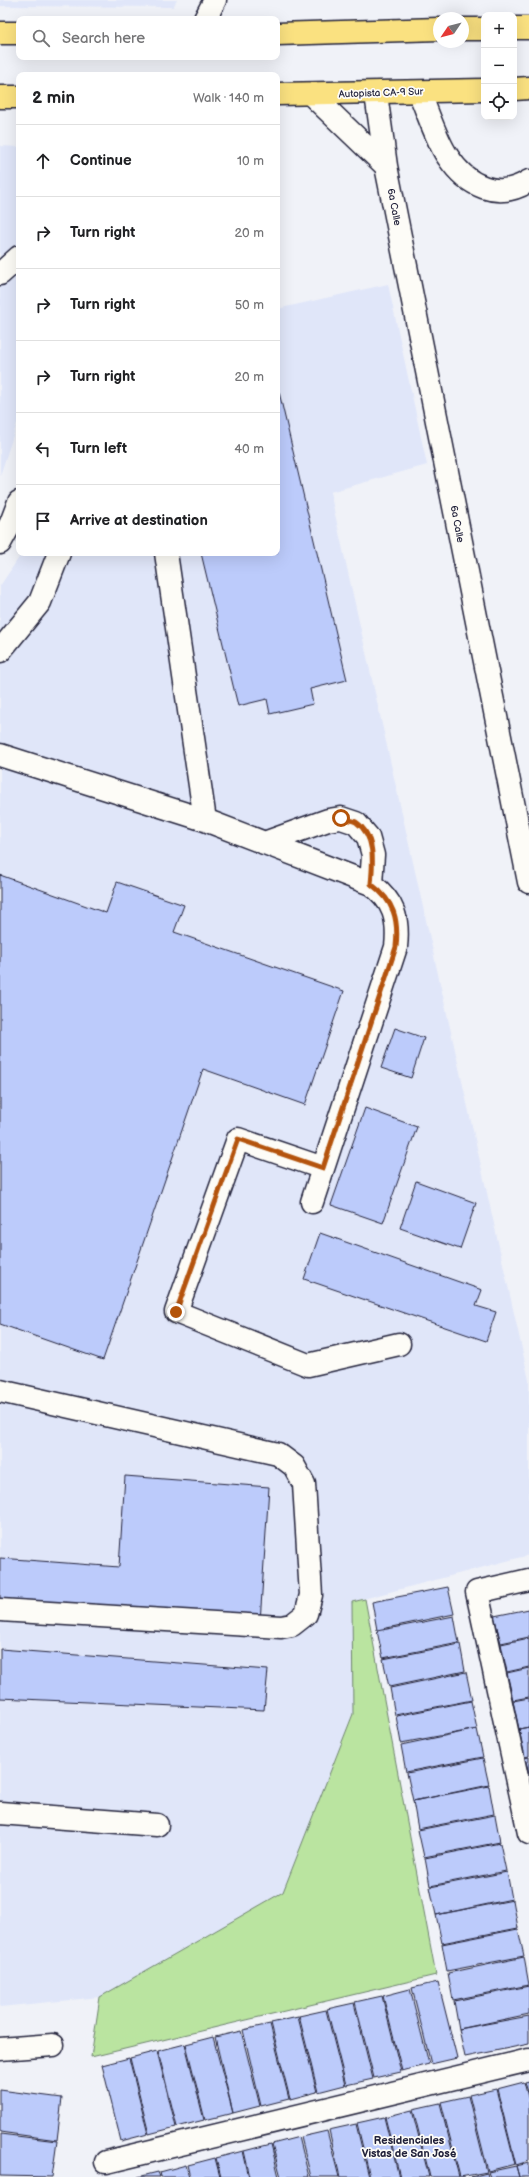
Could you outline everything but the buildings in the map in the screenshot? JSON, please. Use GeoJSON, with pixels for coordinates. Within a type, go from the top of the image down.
{"type":"FeatureCollection","features":[{"type":"Feature","properties":{"kind":"highway"},"geometry":{"type":"LineString","coordinates":[[469,29],[481,28]]}},
{"type":"Feature","properties":{"kind":"highway"},"geometry":{"type":"LineString","coordinates":[[517,28],[529,28]]}},
{"type":"Feature","properties":{"kind":"highway"},"geometry":{"type":"LineString","coordinates":[[280,34],[433,29]]}},
{"type":"Feature","properties":{"kind":"highway"},"geometry":{"type":"LineString","coordinates":[[0,33],[16,33]]}},
{"type":"Feature","properties":{"kind":"highway"},"geometry":{"type":"LineString","coordinates":[[517,89],[529,88]]}},
{"type":"Feature","properties":{"kind":"highway","name":"Autopista CA-9 Sur"},"geometry":{"type":"LineString","coordinates":[[280,94],[376,94],[481,90]]}},
{"type":"Feature","properties":{"kind":"highway"},"geometry":{"type":"LineString","coordinates":[[0,98],[16,97]]}},
{"type":"Feature","properties":{"kind":"street"},"geometry":{"type":"LineString","coordinates":[[207,16],[215,0]]}},
{"type":"Feature","properties":{"kind":"street"},"geometry":{"type":"LineString","coordinates":[[419,92],[447,157],[467,178],[480,186],[493,191],[519,188],[529,181]]}},
{"type":"Feature","properties":{"kind":"street","name":"6a Calle"},"geometry":{"type":"LineString","coordinates":[[376,94],[386,166],[529,882]]}},
{"type":"Feature","properties":{"kind":"street"},"geometry":{"type":"LineString","coordinates":[[312,95],[386,166]]}},
{"type":"Feature","properties":{"kind":"street"},"geometry":{"type":"LineString","coordinates":[[0,274],[16,260]]}},
{"type":"Feature","properties":{"kind":"street"},"geometry":{"type":"LineString","coordinates":[[0,543],[11,523],[16,510]]}},
{"type":"Feature","properties":{"kind":"street"},"geometry":{"type":"LineString","coordinates":[[0,651],[40,602],[58,556]]}},
{"type":"Feature","properties":{"kind":"street"},"geometry":{"type":"LineString","coordinates":[[166,556],[204,820]]}},
{"type":"Feature","properties":{"kind":"street"},"geometry":{"type":"LineString","coordinates":[[0,755],[204,820],[371,884],[382,892],[395,915],[398,929],[396,947],[312,1202]]}},
{"type":"Feature","properties":{"kind":"street"},"geometry":{"type":"LineString","coordinates":[[264,843],[328,820],[341,818],[356,822],[368,837],[373,856],[371,884]]}},
{"type":"Feature","properties":{"kind":"street"},"geometry":{"type":"LineString","coordinates":[[323,1168],[238,1139],[176,1312],[308,1365],[399,1344]]}},
{"type":"Feature","properties":{"kind":"street"},"geometry":{"type":"LineString","coordinates":[[0,1391],[278,1454],[294,1466],[304,1484],[311,1596],[306,1614],[292,1625],[281,1628],[0,1610]]}},
{"type":"Feature","properties":{"kind":"street"},"geometry":{"type":"LineString","coordinates":[[529,1580],[478,1592],[529,1833]]}},
{"type":"Feature","properties":{"kind":"street"},"geometry":{"type":"LineString","coordinates":[[0,1813],[157,1824]]}},
{"type":"Feature","properties":{"kind":"street"},"geometry":{"type":"LineString","coordinates":[[0,2049],[53,2045]]}},
{"type":"Feature","properties":{"kind":"street"},"geometry":{"type":"LineString","coordinates":[[106,2162],[529,2060]]}},
{"type":"Feature","properties":{"kind":"shaded area"},"geometry":{"type":"Polygon","coordinates":[[[0,0],[177,0],[173,7],[0,6],[0,0]]]}},
{"type":"Feature","properties":{"kind":"shaded area"},"geometry":{"type":"Polygon","coordinates":[[[0,146],[16,147],[16,426],[0,476],[0,146]]]}},
{"type":"Feature","properties":{"kind":"shaded area"},"geometry":{"type":"Polygon","coordinates":[[[388,284],[427,465],[330,492],[529,1380],[529,1555],[352,1602],[353,1714],[283,1892],[100,1997],[0,2007],[0,586],[20,556],[280,556],[280,308],[388,284]]]}},
{"type":"Feature","properties":{"kind":"green space"},"geometry":{"type":"Polygon","coordinates":[[[365,1599],[436,1975],[91,2057],[100,1997],[283,1892],[353,1714],[352,1602],[365,1599]]]}},
{"type":"Feature","properties":{"kind":"district","name":"Residenciales Vistas de San José"},"geometry":{"type":"Point","coordinates":[409,2146]}},
{"type":"Feature","properties":{"kind":"route"},"geometry":{"type":"LineString","coordinates":[[176,1312],[238,1139],[323,1168],[396,947],[398,929],[395,915],[389,901],[382,892],[371,884],[373,856],[368,837],[356,822],[341,818]]}}]}
